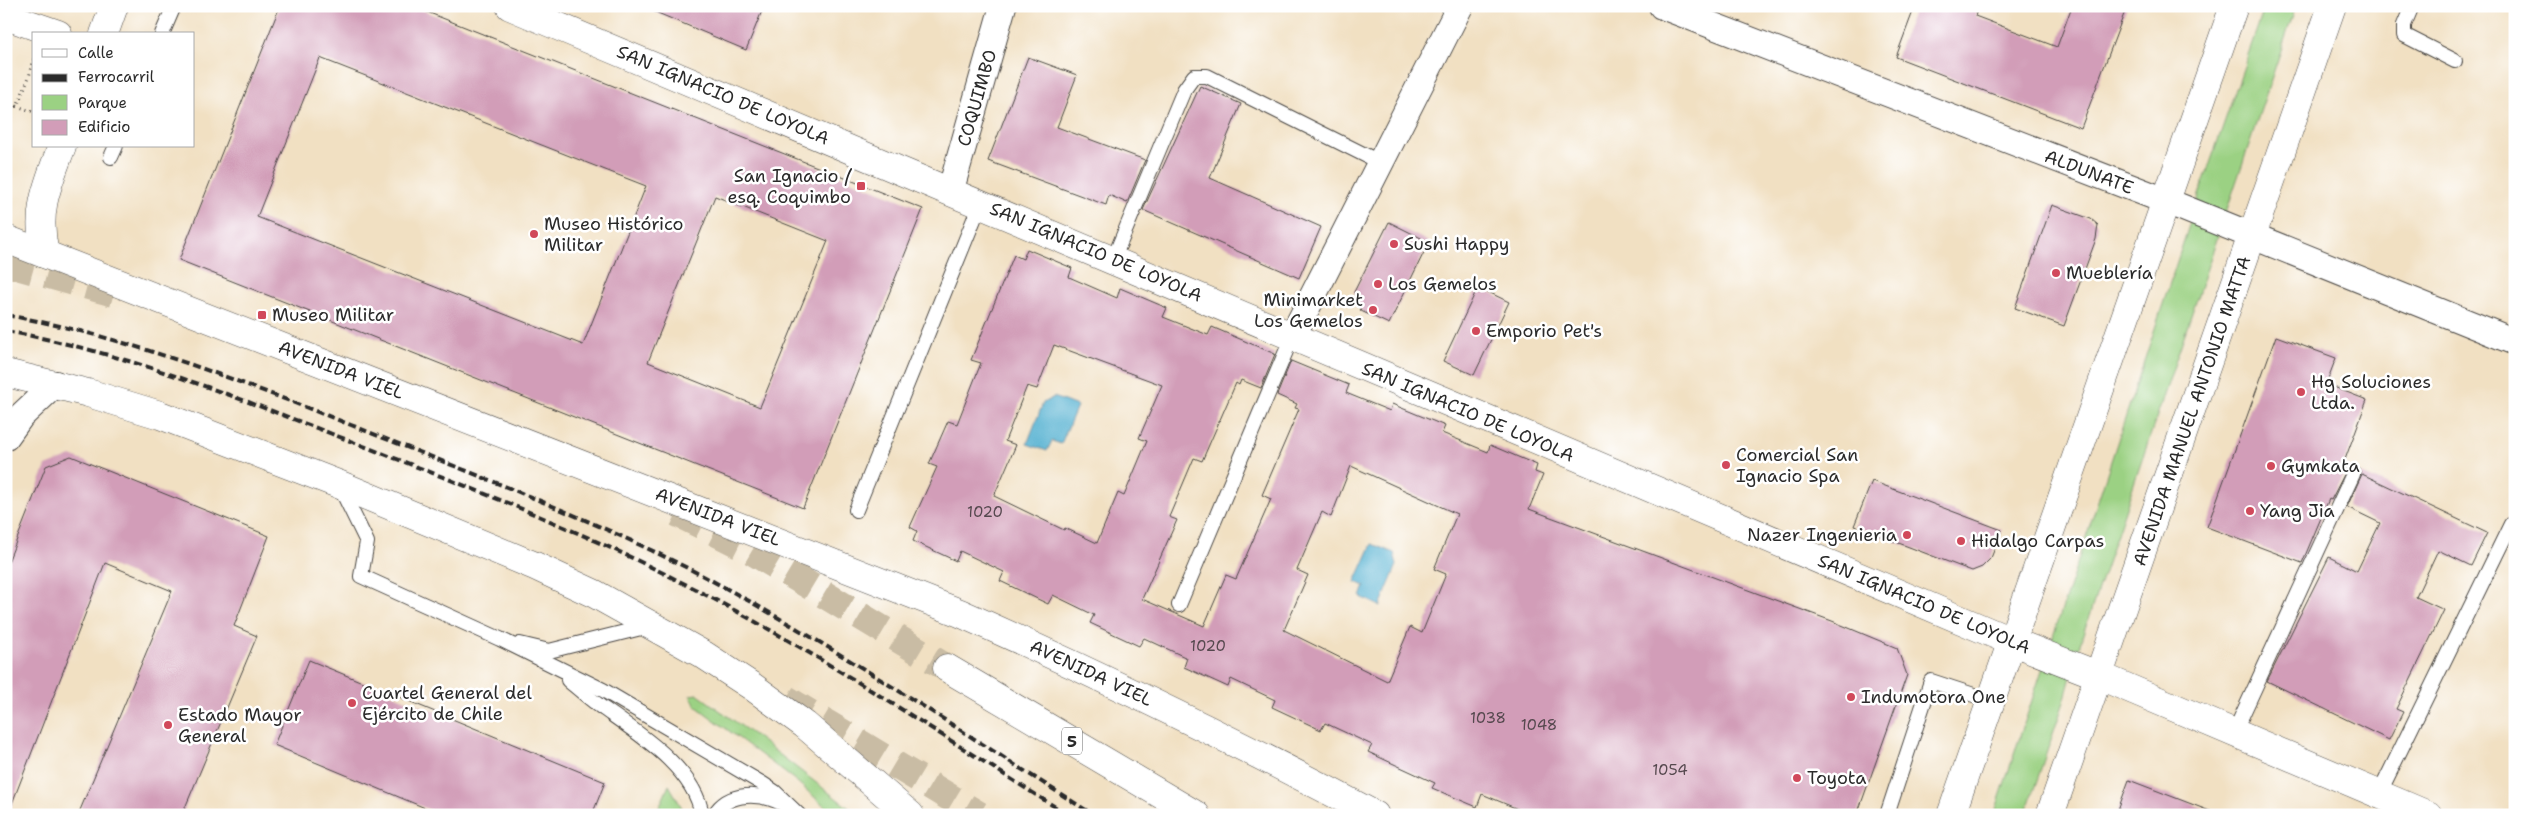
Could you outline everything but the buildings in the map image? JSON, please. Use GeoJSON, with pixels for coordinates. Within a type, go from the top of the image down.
{"type":"FeatureCollection","features":[{"type":"Feature","properties":{"kind":"main road"},"geometry":{"type":"LineString","coordinates":[[105,32],[114,6]]}},
{"type":"Feature","properties":{"kind":"main road","name":"SAN IGNACIO DE LOYOLA"},"geometry":{"type":"LineString","coordinates":[[510,6],[951,189],[1292,337],[2428,815]]}},
{"type":"Feature","properties":{"kind":"main road"},"geometry":{"type":"LineString","coordinates":[[1951,815],[2234,6]]}},
{"type":"Feature","properties":{"kind":"main road","name":"AVENIDA MANUEL ANTONIO MATTA"},"geometry":{"type":"LineString","coordinates":[[2050,815],[2332,6]]}},
{"type":"Feature","properties":{"kind":"main road"},"geometry":{"type":"LineString","coordinates":[[6,16],[52,32]]}},
{"type":"Feature","properties":{"kind":"main road"},"geometry":{"type":"LineString","coordinates":[[45,254],[40,221],[46,187],[61,148]]}},
{"type":"Feature","properties":{"kind":"main road","name":"AVENIDA VIEL"},"geometry":{"type":"LineString","coordinates":[[6,239],[960,613],[1049,653],[1220,735],[1375,815]]}},
{"type":"Feature","properties":{"kind":"main road"},"geometry":{"type":"LineString","coordinates":[[6,373],[55,384],[160,415],[338,484],[536,566],[653,625],[704,655],[771,700],[856,767],[910,815]]}},
{"type":"Feature","properties":{"kind":"main road","name":"5"},"geometry":{"type":"LineString","coordinates":[[947,668],[1196,815]]}},
{"type":"Feature","properties":{"kind":"street","name":"COQUIMBO"},"geometry":{"type":"LineString","coordinates":[[951,189],[1003,6]]}},
{"type":"Feature","properties":{"kind":"street"},"geometry":{"type":"LineString","coordinates":[[1292,337],[1460,6]]}},
{"type":"Feature","properties":{"kind":"street","name":"ALDUNATE"},"geometry":{"type":"LineString","coordinates":[[1662,6],[2253,235],[2515,342]]}},
{"type":"Feature","properties":{"kind":"street"},"geometry":{"type":"LineString","coordinates":[[6,437],[21,416],[55,384]]}},
{"type":"Feature","properties":{"kind":"lane"},"geometry":{"type":"LineString","coordinates":[[163,32],[174,6]]}},
{"type":"Feature","properties":{"kind":"lane"},"geometry":{"type":"LineString","coordinates":[[2412,6],[2404,25],[2404,35],[2455,61]]}},
{"type":"Feature","properties":{"kind":"lane"},"geometry":{"type":"LineString","coordinates":[[1113,260],[1184,90],[1194,76],[1207,76],[1381,163]]}},
{"type":"Feature","properties":{"kind":"lane"},"geometry":{"type":"LineString","coordinates":[[856,510],[981,202]]}},
{"type":"Feature","properties":{"kind":"lane"},"geometry":{"type":"LineString","coordinates":[[1180,605],[1292,337]]}},
{"type":"Feature","properties":{"kind":"lane"},"geometry":{"type":"LineString","coordinates":[[2234,733],[2354,474]]}},
{"type":"Feature","properties":{"kind":"lane"},"geometry":{"type":"LineString","coordinates":[[338,484],[367,542],[361,576],[500,639],[552,667],[602,690],[671,728],[769,788],[796,811]]}},
{"type":"Feature","properties":{"kind":"lane"},"geometry":{"type":"LineString","coordinates":[[2379,794],[2511,524]]}},
{"type":"Feature","properties":{"kind":"lane"},"geometry":{"type":"LineString","coordinates":[[500,639],[549,651],[653,625]]}},
{"type":"Feature","properties":{"kind":"lane"},"geometry":{"type":"LineString","coordinates":[[552,667],[603,708],[641,735],[669,759],[697,798],[702,815]]}},
{"type":"Feature","properties":{"kind":"lane"},"geometry":{"type":"LineString","coordinates":[[1887,815],[1931,681],[1992,701]]}},
{"type":"Feature","properties":{"kind":"lane"},"geometry":{"type":"LineString","coordinates":[[714,815],[729,799],[744,796],[770,797],[796,811]]}},
{"type":"Feature","properties":{"kind":"path"},"geometry":{"type":"LineString","coordinates":[[17,106],[32,68]]}},
{"type":"Feature","properties":{"kind":"path"},"geometry":{"type":"LineString","coordinates":[[6,109],[17,106],[32,111]]}},
{"type":"Feature","properties":{"kind":"green space"},"geometry":{"type":"Polygon","coordinates":[[[2265,6],[2296,6],[2082,637],[2064,702],[2025,815],[1994,815],[2201,189],[2265,6]]]}},
{"type":"Feature","properties":{"kind":"green space"},"geometry":{"type":"Polygon","coordinates":[[[697,694],[858,815],[835,815],[796,781],[697,707],[690,695],[697,694]]]}},
{"type":"Feature","properties":{"kind":"green space"},"geometry":{"type":"Polygon","coordinates":[[[669,785],[686,815],[656,815],[669,785]]]}},
{"type":"Feature","properties":{"kind":"water"},"geometry":{"type":"Polygon","coordinates":[[[1054,397],[1077,406],[1061,444],[1052,441],[1047,451],[1027,444],[1043,403],[1054,397]]]}},
{"type":"Feature","properties":{"kind":"water"},"geometry":{"type":"Polygon","coordinates":[[[1372,544],[1394,553],[1397,565],[1380,606],[1361,597],[1365,586],[1355,582],[1372,544]]]}},
{"type":"Feature","properties":{"kind":"tunnel"},"geometry":{"type":"LineString","coordinates":[[6,263],[114,293]]}},
{"type":"Feature","properties":{"kind":"tunnel"},"geometry":{"type":"LineString","coordinates":[[677,513],[745,547],[947,668]]}},
{"type":"Feature","properties":{"kind":"tunnel"},"geometry":{"type":"LineString","coordinates":[[786,699],[979,815]]}},
{"type":"Feature","properties":{"kind":"railway"},"geometry":{"type":"LineString","coordinates":[[6,315],[51,324],[138,347],[224,376],[486,479],[664,556],[757,605],[806,634],[1094,815]]}},
{"type":"Feature","properties":{"kind":"railway"},"geometry":{"type":"LineString","coordinates":[[6,331],[48,339],[89,350],[212,389],[464,485],[594,540],[679,581],[779,635],[1068,815]]}},
{"type":"Feature","properties":{"kind":"place","name":"San Ignacio / esq. Coquimbo"},"geometry":{"type":"Point","coordinates":[861,186]}},
{"type":"Feature","properties":{"kind":"place","name":"Museo Histórico Militar"},"geometry":{"type":"Point","coordinates":[534,234]}},
{"type":"Feature","properties":{"kind":"place","name":"Sushi Happy"},"geometry":{"type":"Point","coordinates":[1394,244]}},
{"type":"Feature","properties":{"kind":"place","name":"Mueblería"},"geometry":{"type":"Point","coordinates":[2056,273]}},
{"type":"Feature","properties":{"kind":"place","name":"Los Gemelos"},"geometry":{"type":"Point","coordinates":[1378,284]}},
{"type":"Feature","properties":{"kind":"place","name":"Minimarket Los Gemelos"},"geometry":{"type":"Point","coordinates":[1373,310]}},
{"type":"Feature","properties":{"kind":"place","name":"Museo Militar"},"geometry":{"type":"Point","coordinates":[262,315]}},
{"type":"Feature","properties":{"kind":"place","name":"Emporio Pet's"},"geometry":{"type":"Point","coordinates":[1476,331]}},
{"type":"Feature","properties":{"kind":"place","name":"Hg Soluciones Ltda."},"geometry":{"type":"Point","coordinates":[2301,392]}},
{"type":"Feature","properties":{"kind":"place","name":"Comercial San Ignacio Spa"},"geometry":{"type":"Point","coordinates":[1726,465]}},
{"type":"Feature","properties":{"kind":"place","name":"Gymkata"},"geometry":{"type":"Point","coordinates":[2271,466]}},
{"type":"Feature","properties":{"kind":"place","name":"Yang Jia"},"geometry":{"type":"Point","coordinates":[2250,511]}},
{"type":"Feature","properties":{"kind":"place","name":"Nazer Ingenieria"},"geometry":{"type":"Point","coordinates":[1907,535]}},
{"type":"Feature","properties":{"kind":"place","name":"Hidalgo Carpas"},"geometry":{"type":"Point","coordinates":[1961,541]}},
{"type":"Feature","properties":{"kind":"place","name":"Indumotora One"},"geometry":{"type":"Point","coordinates":[1851,697]}},
{"type":"Feature","properties":{"kind":"place","name":"Cuartel General del Ejército de Chile"},"geometry":{"type":"Point","coordinates":[352,703]}},
{"type":"Feature","properties":{"kind":"place","name":"Estado Mayor General"},"geometry":{"type":"Point","coordinates":[168,725]}},
{"type":"Feature","properties":{"kind":"place","name":"Toyota"},"geometry":{"type":"Point","coordinates":[1797,778]}}]}
